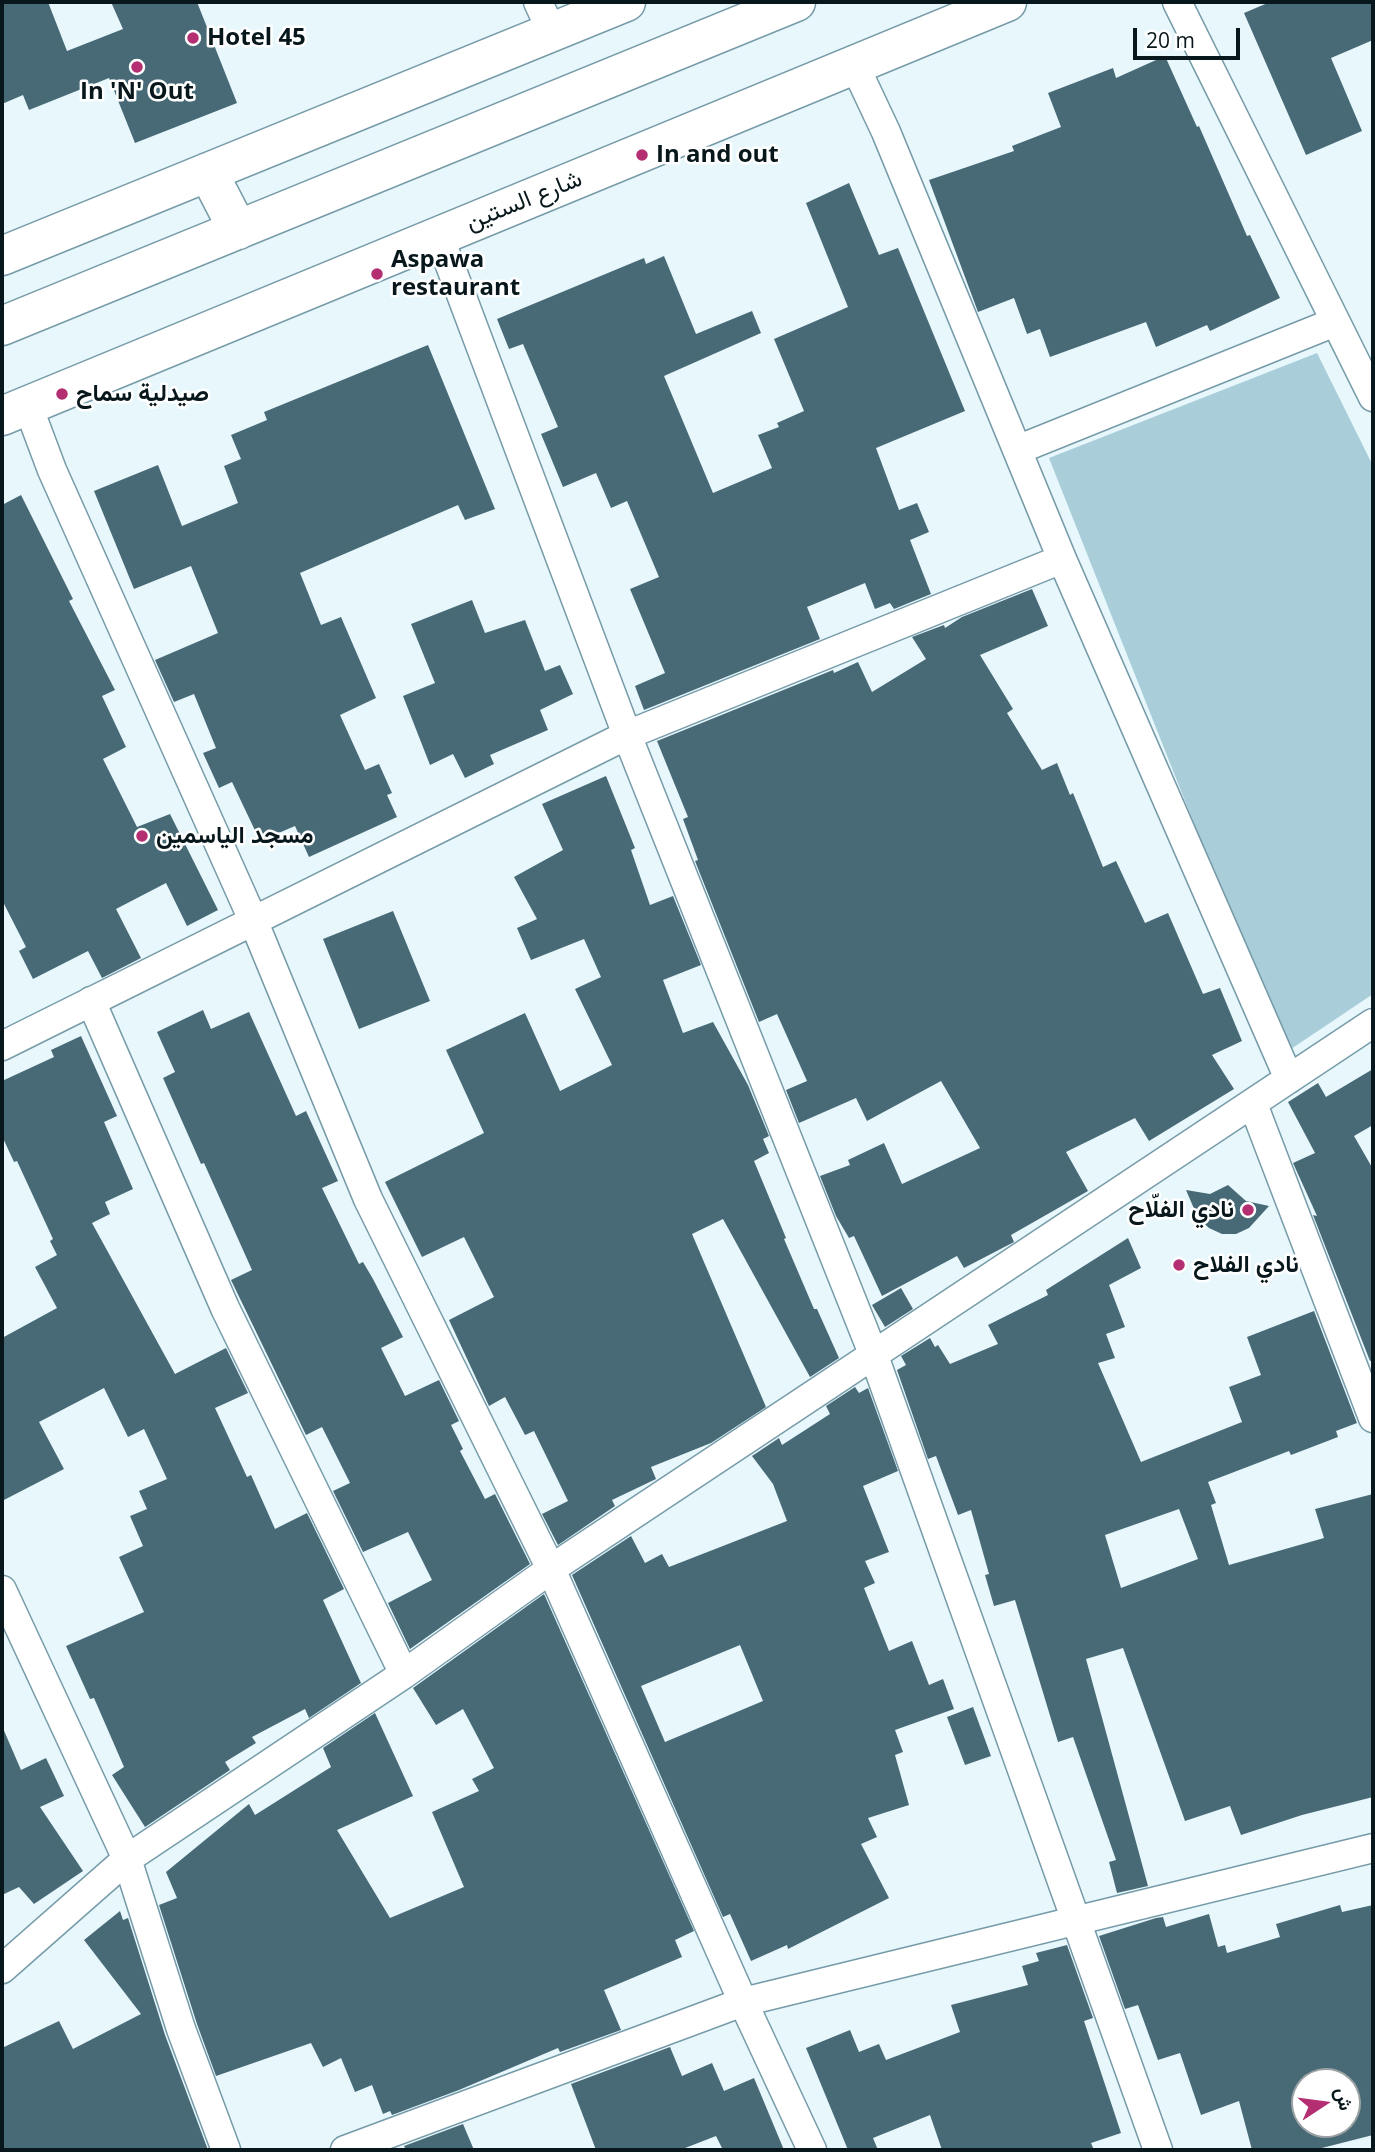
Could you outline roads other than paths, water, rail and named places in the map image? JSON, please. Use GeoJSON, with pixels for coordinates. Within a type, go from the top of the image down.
{"type":"FeatureCollection","features":[{"type":"Feature","properties":{"kind":"main road"},"geometry":{"type":"LineString","coordinates":[[2,256],[208,172],[545,17],[626,2]]}},
{"type":"Feature","properties":{"kind":"main road"},"geometry":{"type":"LineString","coordinates":[[2,326],[796,2]]}},
{"type":"Feature","properties":{"kind":"main road","name":"شارع الستين"},"geometry":{"type":"LineString","coordinates":[[15,411],[1007,2]]}},
{"type":"Feature","properties":{"kind":"main road"},"geometry":{"type":"LineString","coordinates":[[208,172],[238,230]]}},
{"type":"Feature","properties":{"kind":"street"},"geometry":{"type":"LineString","coordinates":[[1177,2],[1373,395]]}},
{"type":"Feature","properties":{"kind":"street"},"geometry":{"type":"LineString","coordinates":[[854,64],[886,132],[1062,559],[1289,1079]]}},
{"type":"Feature","properties":{"kind":"street"},"geometry":{"type":"LineString","coordinates":[[439,236],[627,735],[874,1356],[1158,2150]]}},
{"type":"Feature","properties":{"kind":"street"},"geometry":{"type":"LineString","coordinates":[[1017,450],[1335,322]]}},
{"type":"Feature","properties":{"kind":"street"},"geometry":{"type":"LineString","coordinates":[[15,411],[52,470],[253,920],[369,1199],[551,1569],[743,2002],[812,2150]]}},
{"type":"Feature","properties":{"kind":"street"},"geometry":{"type":"LineString","coordinates":[[2,1046],[627,735],[1062,559]]}},
{"type":"Feature","properties":{"kind":"street"},"geometry":{"type":"LineString","coordinates":[[91,1001],[225,1308],[404,1674]]}},
{"type":"Feature","properties":{"kind":"street"},"geometry":{"type":"LineString","coordinates":[[2,1969],[128,1859],[404,1674],[551,1569],[1373,1023]]}},
{"type":"Feature","properties":{"kind":"street"},"geometry":{"type":"LineString","coordinates":[[1253,1104],[1373,1418]]}},
{"type":"Feature","properties":{"kind":"street"},"geometry":{"type":"LineString","coordinates":[[2,1590],[128,1859],[181,2029],[226,2150]]}},
{"type":"Feature","properties":{"kind":"street"},"geometry":{"type":"LineString","coordinates":[[345,2150],[743,2002],[1373,1848]]}},
{"type":"Feature","properties":{"kind":"place","name":"Hotel 45"},"geometry":{"type":"Point","coordinates":[193,38]}},
{"type":"Feature","properties":{"kind":"place","name":"In 'N' Out"},"geometry":{"type":"Point","coordinates":[137,67]}},
{"type":"Feature","properties":{"kind":"place","name":"In and out"},"geometry":{"type":"Point","coordinates":[642,155]}},
{"type":"Feature","properties":{"kind":"place","name":"Aspawa restaurant"},"geometry":{"type":"Point","coordinates":[377,274]}},
{"type":"Feature","properties":{"kind":"place","name":"صيدلية سماح"},"geometry":{"type":"Point","coordinates":[62,394]}},
{"type":"Feature","properties":{"kind":"place","name":"مسجد الياسمين"},"geometry":{"type":"Point","coordinates":[142,836]}},
{"type":"Feature","properties":{"kind":"place","name":"نادي الفلّاح"},"geometry":{"type":"Point","coordinates":[1248,1210]}},
{"type":"Feature","properties":{"kind":"place","name":"نادي الفلاح"},"geometry":{"type":"Point","coordinates":[1179,1265]}}]}
